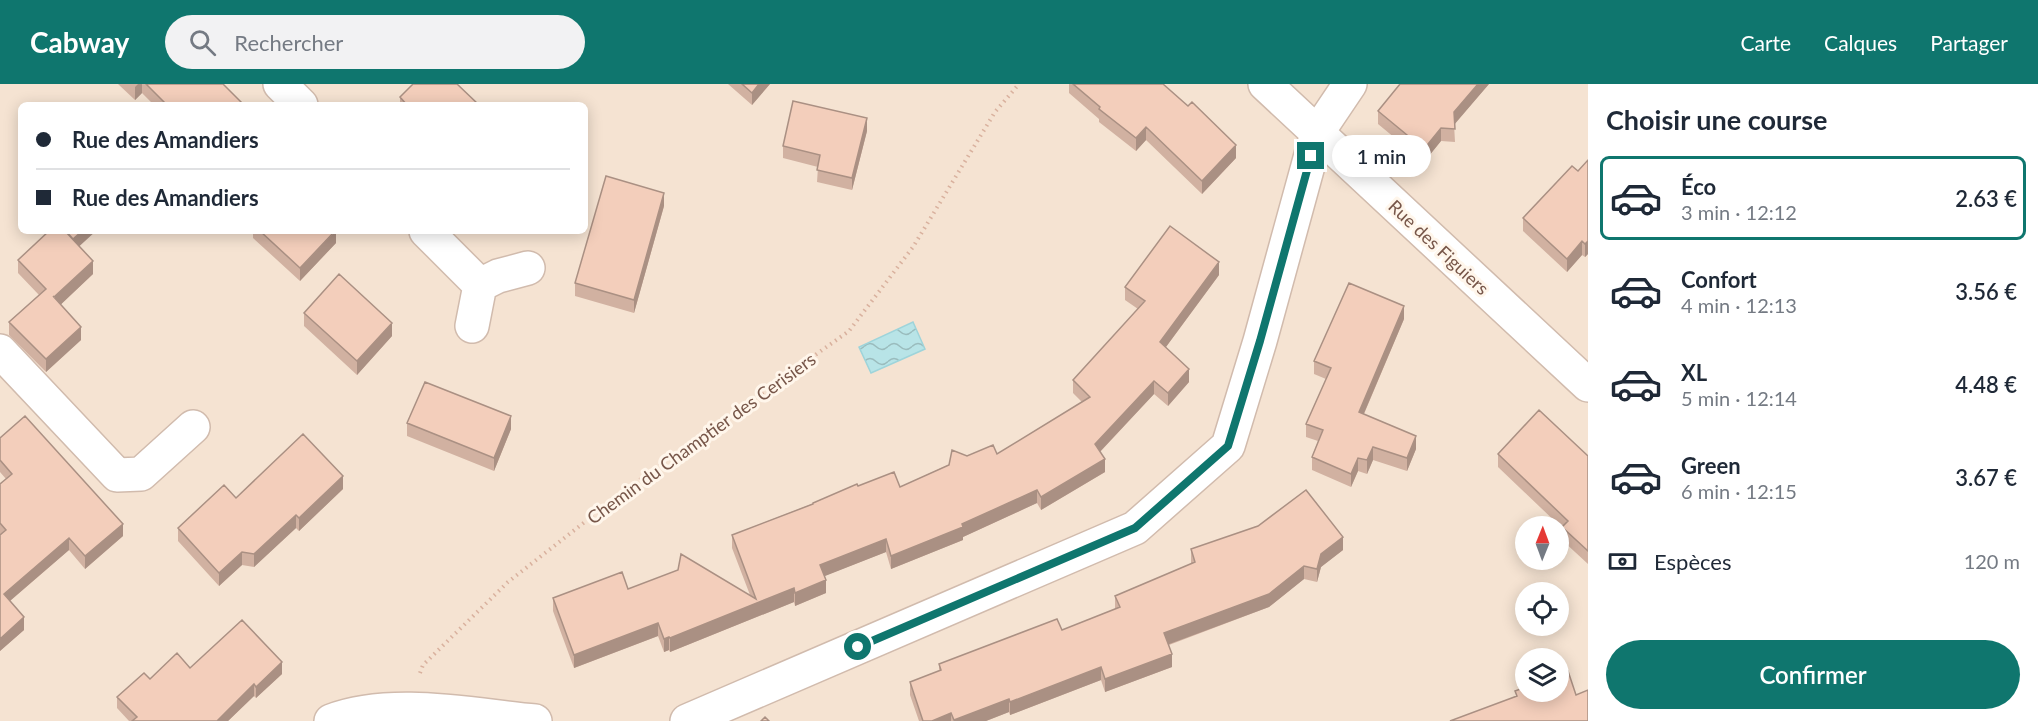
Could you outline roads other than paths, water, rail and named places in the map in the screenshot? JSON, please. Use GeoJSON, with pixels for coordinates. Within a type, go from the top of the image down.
{"type":"FeatureCollection","features":[{"type":"Feature","properties":{"kind":"street"},"geometry":{"type":"LineString","coordinates":[[280,84],[298,102]]}},
{"type":"Feature","properties":{"kind":"street","name":"Rue des Figuiers"},"geometry":{"type":"LineString","coordinates":[[1265,84],[1588,384]]}},
{"type":"Feature","properties":{"kind":"street"},"geometry":{"type":"LineString","coordinates":[[687,721],[1135,528],[1228,446],[1260,341],[1317,133],[1350,84]]}},
{"type":"Feature","properties":{"kind":"street"},"geometry":{"type":"LineString","coordinates":[[429,234],[480,285]]}},
{"type":"Feature","properties":{"kind":"street"},"geometry":{"type":"LineString","coordinates":[[480,285],[498,276],[528,268]]}},
{"type":"Feature","properties":{"kind":"street"},"geometry":{"type":"LineString","coordinates":[[472,326],[480,285]]}},
{"type":"Feature","properties":{"kind":"street"},"geometry":{"type":"LineString","coordinates":[[0,351],[117,475],[141,474],[193,427]]}},
{"type":"Feature","properties":{"kind":"street"},"geometry":{"type":"LineString","coordinates":[[331,721],[370,710],[406,709],[535,721]]}},
{"type":"Feature","properties":{"kind":"water"},"geometry":{"type":"Polygon","coordinates":[[[913,322],[925,349],[871,373],[859,347],[913,322]]]}}]}
